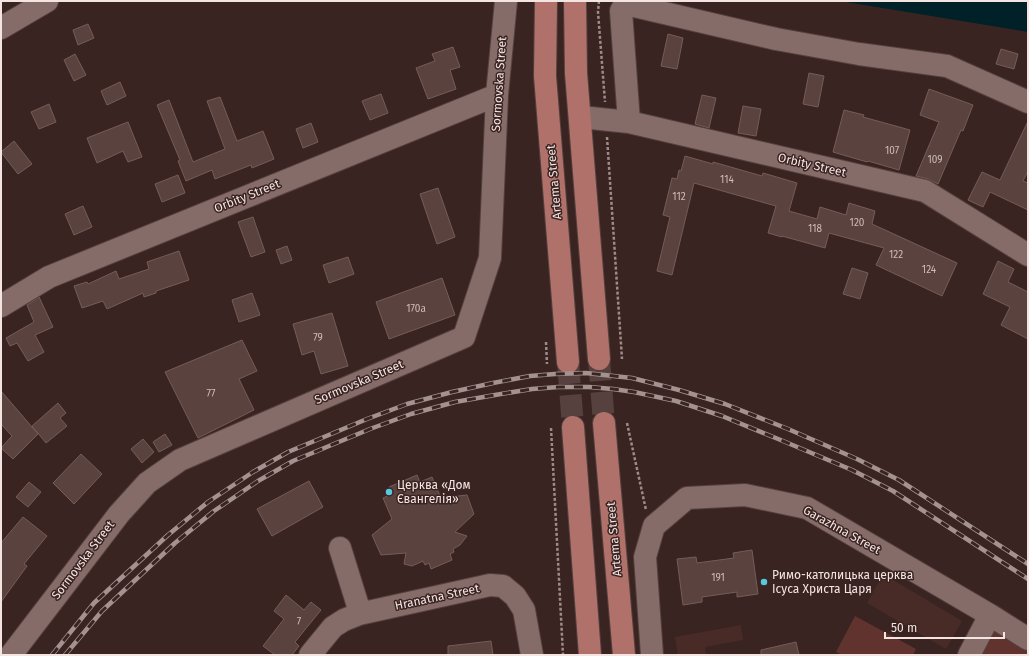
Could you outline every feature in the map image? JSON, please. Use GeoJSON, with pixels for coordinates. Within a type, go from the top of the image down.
{"type":"FeatureCollection","features":[{"type":"Feature","properties":{"kind":"main road","name":"Artema Street"},"geometry":{"type":"LineString","coordinates":[[546,1],[545,76],[568,362]]}},
{"type":"Feature","properties":{"kind":"main road"},"geometry":{"type":"LineString","coordinates":[[575,1],[576,73],[599,359]]}},
{"type":"Feature","properties":{"kind":"main road","name":"Artema Street"},"geometry":{"type":"LineString","coordinates":[[604,423],[624,655]]}},
{"type":"Feature","properties":{"kind":"main road"},"geometry":{"type":"LineString","coordinates":[[573,427],[590,655]]}},
{"type":"Feature","properties":{"kind":"street"},"geometry":{"type":"LineString","coordinates":[[1,28],[47,1]]}},
{"type":"Feature","properties":{"kind":"street","name":"Sormovska Street"},"geometry":{"type":"LineString","coordinates":[[11,655],[119,514],[147,483],[180,460],[464,337],[490,258],[497,95],[506,1]]}},
{"type":"Feature","properties":{"kind":"street"},"geometry":{"type":"LineString","coordinates":[[629,122],[621,11],[624,6],[630,5],[776,39],[859,54],[947,66],[1028,102]]}},
{"type":"Feature","properties":{"kind":"street","name":"Orbity Street"},"geometry":{"type":"LineString","coordinates":[[1,306],[48,277],[497,95]]}},
{"type":"Feature","properties":{"kind":"street","name":"Orbity Street"},"geometry":{"type":"LineString","coordinates":[[580,117],[629,122],[925,191],[1028,255]]}},
{"type":"Feature","properties":{"kind":"street","name":"Garazhna Street"},"geometry":{"type":"LineString","coordinates":[[652,655],[645,557],[654,526],[687,498],[744,495],[807,508],[990,615],[1028,639]]}},
{"type":"Feature","properties":{"kind":"street"},"geometry":{"type":"LineString","coordinates":[[340,548],[358,606],[359,614]]}},
{"type":"Feature","properties":{"kind":"street","name":"Hranatna Street"},"geometry":{"type":"LineString","coordinates":[[310,655],[333,627],[344,620],[359,614],[490,585],[503,586],[515,596],[524,610],[532,655]]}},
{"type":"Feature","properties":{"kind":"street"},"geometry":{"type":"LineString","coordinates":[[969,655],[990,615]]}},
{"type":"Feature","properties":{"kind":"path"},"geometry":{"type":"LineString","coordinates":[[598,1],[622,359]]}},
{"type":"Feature","properties":{"kind":"path"},"geometry":{"type":"LineString","coordinates":[[550,428],[563,655]]}},
{"type":"Feature","properties":{"kind":"shaded area"},"geometry":{"type":"Polygon","coordinates":[[[883,574],[962,621],[946,649],[867,603],[883,574]]]}},
{"type":"Feature","properties":{"kind":"shaded area"},"geometry":{"type":"Polygon","coordinates":[[[855,616],[916,649],[913,655],[842,655],[836,652],[855,616]]]}},
{"type":"Feature","properties":{"kind":"shaded area"},"geometry":{"type":"Polygon","coordinates":[[[741,625],[743,640],[705,647],[706,655],[678,655],[675,637],[741,625]]]}},
{"type":"Feature","properties":{"kind":"shaded area"},"geometry":{"type":"Polygon","coordinates":[[[995,630],[1028,647],[1028,655],[982,655],[995,630]]]}},
{"type":"Feature","properties":{"kind":"water"},"geometry":{"type":"Polygon","coordinates":[[[840,1],[1028,1],[1028,32],[840,1]]]}},
{"type":"Feature","properties":{"kind":"building"},"geometry":{"type":"Polygon","coordinates":[[[88,24],[94,38],[78,45],[73,30],[88,24]]]}},
{"type":"Feature","properties":{"kind":"building"},"geometry":{"type":"Polygon","coordinates":[[[668,34],[683,38],[677,69],[661,66],[668,34]]]}},
{"type":"Feature","properties":{"kind":"building"},"geometry":{"type":"Polygon","coordinates":[[[453,47],[460,67],[450,70],[456,89],[428,99],[416,68],[435,61],[432,54],[453,47]]]}},
{"type":"Feature","properties":{"kind":"building"},"geometry":{"type":"Polygon","coordinates":[[[1001,49],[1018,54],[1014,69],[996,64],[1001,49]]]}},
{"type":"Feature","properties":{"kind":"building"},"geometry":{"type":"Polygon","coordinates":[[[75,54],[86,75],[74,81],[64,60],[75,54]]]}},
{"type":"Feature","properties":{"kind":"building"},"geometry":{"type":"Polygon","coordinates":[[[809,73],[824,76],[818,107],[803,104],[809,73]]]}},
{"type":"Feature","properties":{"kind":"building"},"geometry":{"type":"Polygon","coordinates":[[[120,82],[126,96],[107,105],[101,91],[120,82]]]}},
{"type":"Feature","properties":{"kind":"building"},"geometry":{"type":"Polygon","coordinates":[[[929,89],[973,105],[963,131],[961,130],[938,184],[928,179],[916,176],[939,122],[920,115],[929,89]]]}},
{"type":"Feature","properties":{"kind":"building"},"geometry":{"type":"Polygon","coordinates":[[[381,94],[388,113],[370,120],[362,101],[381,94]]]}},
{"type":"Feature","properties":{"kind":"building"},"geometry":{"type":"Polygon","coordinates":[[[702,95],[716,98],[709,128],[695,124],[702,95]]]}},
{"type":"Feature","properties":{"kind":"building"},"geometry":{"type":"Polygon","coordinates":[[[220,97],[237,141],[263,131],[274,159],[252,168],[251,165],[215,179],[212,170],[186,181],[178,161],[180,160],[157,105],[169,100],[193,162],[225,149],[207,101],[220,97]]]}},
{"type":"Feature","properties":{"kind":"building"},"geometry":{"type":"Polygon","coordinates":[[[49,104],[56,122],[39,129],[31,112],[49,104]]]}},
{"type":"Feature","properties":{"kind":"building"},"geometry":{"type":"Polygon","coordinates":[[[743,106],[761,109],[756,136],[738,133],[743,106]]]}},
{"type":"Feature","properties":{"kind":"building"},"geometry":{"type":"Polygon","coordinates":[[[844,110],[910,130],[899,170],[833,152],[844,110]]]}},
{"type":"Feature","properties":{"kind":"building"},"geometry":{"type":"Polygon","coordinates":[[[1028,121],[1028,171],[1023,181],[1028,183],[1028,210],[990,192],[983,207],[968,200],[982,172],[1000,180],[1028,121]]]}},
{"type":"Feature","properties":{"kind":"building"},"geometry":{"type":"Polygon","coordinates":[[[128,122],[142,157],[128,162],[123,151],[97,163],[87,138],[128,122]]]}},
{"type":"Feature","properties":{"kind":"building"},"geometry":{"type":"Polygon","coordinates":[[[311,123],[318,142],[303,148],[296,129],[311,123]]]}},
{"type":"Feature","properties":{"kind":"building"},"geometry":{"type":"Polygon","coordinates":[[[14,141],[32,164],[18,174],[1,152],[14,141]]]}},
{"type":"Feature","properties":{"kind":"building"},"geometry":{"type":"Polygon","coordinates":[[[685,156],[713,164],[713,162],[762,176],[763,173],[797,183],[789,211],[817,219],[820,207],[846,215],[849,203],[875,211],[872,224],[957,263],[942,296],[876,265],[884,248],[829,233],[825,248],[768,233],[776,206],[694,183],[672,275],[657,271],[670,217],[663,215],[672,178],[677,179],[685,156]]]}},
{"type":"Feature","properties":{"kind":"building"},"geometry":{"type":"Polygon","coordinates":[[[178,175],[185,193],[162,202],[155,184],[178,175]]]}},
{"type":"Feature","properties":{"kind":"building"},"geometry":{"type":"Polygon","coordinates":[[[438,188],[455,237],[437,244],[420,194],[438,188]]]}},
{"type":"Feature","properties":{"kind":"building"},"geometry":{"type":"Polygon","coordinates":[[[83,206],[92,227],[74,235],[65,214],[83,206]]]}},
{"type":"Feature","properties":{"kind":"building"},"geometry":{"type":"Polygon","coordinates":[[[253,217],[265,252],[251,257],[238,222],[253,217]]]}},
{"type":"Feature","properties":{"kind":"building"},"geometry":{"type":"Polygon","coordinates":[[[287,246],[292,260],[281,264],[276,250],[287,246]]]}},
{"type":"Feature","properties":{"kind":"building"},"geometry":{"type":"Polygon","coordinates":[[[179,251],[189,280],[156,291],[156,293],[144,297],[143,293],[107,309],[103,301],[82,308],[74,286],[87,282],[88,284],[116,271],[119,279],[149,269],[147,262],[179,251]]]}},
{"type":"Feature","properties":{"kind":"building"},"geometry":{"type":"Polygon","coordinates":[[[348,257],[354,274],[329,283],[323,265],[348,257]]]}},
{"type":"Feature","properties":{"kind":"building"},"geometry":{"type":"Polygon","coordinates":[[[998,261],[1014,269],[1008,282],[1028,292],[1028,339],[1001,325],[1010,307],[983,294],[998,261]]]}},
{"type":"Feature","properties":{"kind":"building"},"geometry":{"type":"Polygon","coordinates":[[[852,268],[868,273],[860,299],[843,294],[852,268]]]}},
{"type":"Feature","properties":{"kind":"building"},"geometry":{"type":"Polygon","coordinates":[[[442,278],[455,315],[389,339],[376,302],[442,278]]]}},
{"type":"Feature","properties":{"kind":"building"},"geometry":{"type":"Polygon","coordinates":[[[252,293],[260,315],[239,322],[232,300],[252,293]]]}},
{"type":"Feature","properties":{"kind":"building"},"geometry":{"type":"Polygon","coordinates":[[[39,297],[53,327],[35,335],[44,352],[28,361],[17,343],[10,346],[6,338],[34,322],[27,305],[39,297]]]}},
{"type":"Feature","properties":{"kind":"building"},"geometry":{"type":"Polygon","coordinates":[[[332,313],[348,366],[321,374],[314,351],[302,355],[293,324],[332,313]]]}},
{"type":"Feature","properties":{"kind":"building"},"geometry":{"type":"Polygon","coordinates":[[[242,340],[257,371],[239,379],[254,410],[198,438],[165,372],[242,340]]]}},
{"type":"Feature","properties":{"kind":"building"},"geometry":{"type":"Polygon","coordinates":[[[1,391],[38,434],[13,459],[1,448],[12,436],[1,424],[1,391]]]}},
{"type":"Feature","properties":{"kind":"building"},"geometry":{"type":"Polygon","coordinates":[[[58,403],[66,413],[60,418],[67,426],[46,443],[32,426],[58,403]]]}},
{"type":"Feature","properties":{"kind":"building"},"geometry":{"type":"Polygon","coordinates":[[[165,434],[172,445],[159,452],[153,442],[165,434]]]}},
{"type":"Feature","properties":{"kind":"building"},"geometry":{"type":"Polygon","coordinates":[[[143,439],[154,452],[142,463],[131,449],[143,439]]]}},
{"type":"Feature","properties":{"kind":"building"},"geometry":{"type":"Polygon","coordinates":[[[81,454],[102,474],[74,504],[53,483],[81,454]]]}},
{"type":"Feature","properties":{"kind":"building"},"geometry":{"type":"Polygon","coordinates":[[[417,475],[420,482],[432,477],[441,498],[467,495],[474,514],[455,532],[467,536],[460,545],[453,549],[454,552],[450,554],[452,560],[431,569],[429,563],[425,565],[423,561],[412,566],[404,564],[406,553],[381,555],[372,535],[392,519],[383,498],[392,494],[389,487],[417,475]]]}},
{"type":"Feature","properties":{"kind":"building"},"geometry":{"type":"Polygon","coordinates":[[[309,481],[323,507],[272,536],[257,509],[309,481]]]}},
{"type":"Feature","properties":{"kind":"building"},"geometry":{"type":"Polygon","coordinates":[[[29,482],[41,492],[28,507],[16,497],[29,482]]]}},
{"type":"Feature","properties":{"kind":"building"},"geometry":{"type":"Polygon","coordinates":[[[23,517],[47,536],[24,564],[27,566],[1,602],[1,543],[23,517]]]}},
{"type":"Feature","properties":{"kind":"building"},"geometry":{"type":"Polygon","coordinates":[[[752,550],[758,594],[737,597],[737,592],[702,597],[702,602],[683,605],[677,559],[696,557],[697,563],[734,558],[733,553],[752,550]]]}},
{"type":"Feature","properties":{"kind":"building"},"geometry":{"type":"Polygon","coordinates":[[[286,595],[304,610],[311,602],[321,610],[295,642],[299,646],[292,655],[275,655],[263,646],[284,619],[274,611],[286,595]]]}},
{"type":"Feature","properties":{"kind":"building"},"geometry":{"type":"Polygon","coordinates":[[[491,641],[493,655],[448,655],[448,646],[491,641]]]}},
{"type":"Feature","properties":{"kind":"building"},"geometry":{"type":"Polygon","coordinates":[[[796,642],[799,655],[761,655],[761,650],[796,642]]]}},
{"type":"Feature","properties":{"kind":"tunnel"},"geometry":{"type":"LineString","coordinates":[[599,359],[604,423]]}},
{"type":"Feature","properties":{"kind":"tunnel"},"geometry":{"type":"LineString","coordinates":[[568,362],[573,427]]}},
{"type":"Feature","properties":{"kind":"railway"},"geometry":{"type":"LineString","coordinates":[[52,655],[94,603],[168,535],[208,502],[253,472],[288,452],[407,404],[452,392],[530,376],[586,373],[632,378],[725,404],[857,459],[899,480],[1028,564]]}},
{"type":"Feature","properties":{"kind":"railway"},"geometry":{"type":"LineString","coordinates":[[65,655],[102,611],[175,543],[214,511],[258,481],[293,461],[370,429],[411,414],[455,402],[532,389],[558,387],[613,389],[676,401],[722,416],[852,470],[893,491],[1028,579]]}},
{"type":"Feature","properties":{"kind":"place","name":"Церква «Дом Євангелія»"},"geometry":{"type":"Point","coordinates":[389,492]}},
{"type":"Feature","properties":{"kind":"place","name":"Римо-католицька церква Ісуса Христа Царя"},"geometry":{"type":"Point","coordinates":[764,582]}}]}
